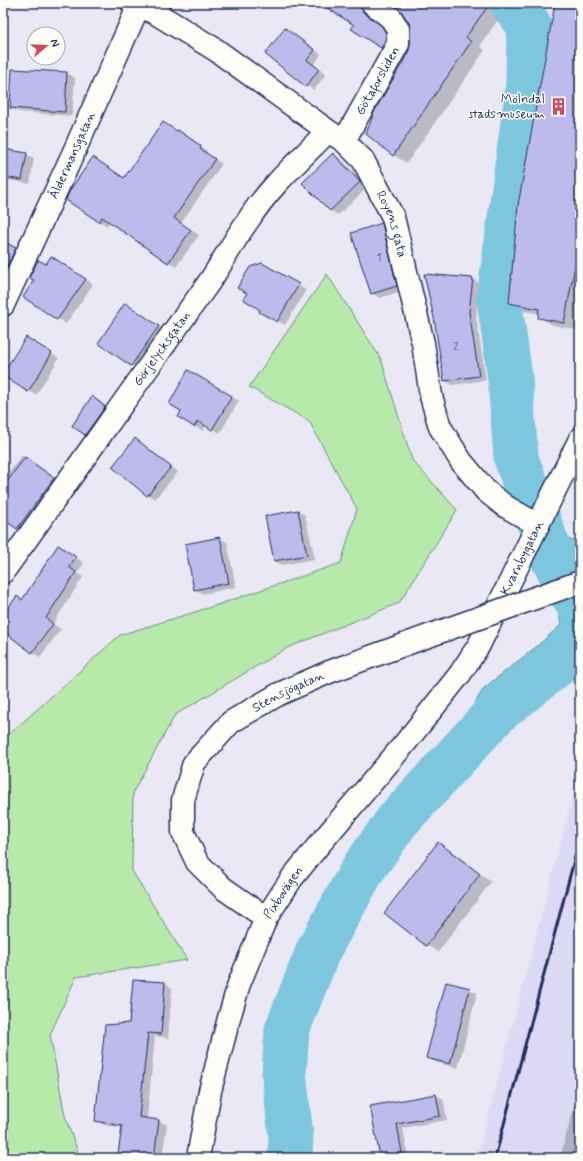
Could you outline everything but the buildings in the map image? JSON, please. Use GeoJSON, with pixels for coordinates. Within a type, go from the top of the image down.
{"type":"FeatureCollection","features":[{"type":"Feature","properties":{"kind":"street","name":"Götaforsliden"},"geometry":{"type":"LineString","coordinates":[[336,136],[398,44],[398,29],[391,18],[372,3]]}},
{"type":"Feature","properties":{"kind":"street","name":"Royens gata"},"geometry":{"type":"LineString","coordinates":[[136,4],[157,14],[216,50],[336,136],[363,160],[393,217],[423,343],[431,396],[440,427],[461,461],[486,491],[505,506],[534,533]]}},
{"type":"Feature","properties":{"kind":"street","name":"Åldermansgatan"},"geometry":{"type":"LineString","coordinates":[[3,305],[76,147],[136,4]]}},
{"type":"Feature","properties":{"kind":"street","name":"Görjelycksgatan"},"geometry":{"type":"LineString","coordinates":[[3,572],[100,437],[138,380],[214,276],[249,218],[258,206],[282,178],[336,136]]}},
{"type":"Feature","properties":{"kind":"street","name":"Kvarnbygatan"},"geometry":{"type":"LineString","coordinates":[[460,674],[479,645],[580,439]]}},
{"type":"Feature","properties":{"kind":"street","name":"Stensjögatan"},"geometry":{"type":"LineString","coordinates":[[266,918],[223,888],[197,862],[183,832],[183,800],[194,763],[231,722],[278,694],[329,672],[580,582]]}},
{"type":"Feature","properties":{"kind":"street","name":"Pixbovägen"},"geometry":{"type":"LineString","coordinates":[[198,1158],[210,1091],[229,1018],[239,984],[266,918],[292,878],[406,742],[460,674]]}},
{"type":"Feature","properties":{"kind":"shaded area"},"geometry":{"type":"Polygon","coordinates":[[[580,769],[580,1158],[477,1158],[580,769]]]}},
{"type":"Feature","properties":{"kind":"green space"},"geometry":{"type":"Polygon","coordinates":[[[327,274],[381,359],[412,460],[457,510],[399,603],[287,648],[175,715],[133,792],[132,871],[187,960],[76,977],[50,1035],[65,1116],[80,1158],[3,1158],[3,740],[120,635],[211,607],[341,563],[357,509],[309,421],[249,387],[327,274]]]}},
{"type":"Feature","properties":{"kind":"water"},"geometry":{"type":"Polygon","coordinates":[[[567,539],[580,543],[580,659],[529,697],[488,743],[453,739],[484,688],[561,625],[548,556],[555,542],[567,539]]]}},
{"type":"Feature","properties":{"kind":"pier"},"geometry":{"type":"Polygon","coordinates":[[[580,551],[580,596],[555,605],[548,563],[580,551]]]}},
{"type":"Feature","properties":{"kind":"waterway"},"geometry":{"type":"LineString","coordinates":[[512,3],[529,25],[528,86],[499,298],[510,378],[516,458],[551,555],[580,608]]}},
{"type":"Feature","properties":{"kind":"waterway"},"geometry":{"type":"LineString","coordinates":[[290,1158],[291,1137],[284,1073],[287,1030],[318,951],[363,869],[398,820],[496,713],[580,646]]}},
{"type":"Feature","properties":{"kind":"railway"},"geometry":{"type":"LineString","coordinates":[[495,1158],[580,838]]}},
{"type":"Feature","properties":{"kind":"place","name":"Mölndal stadsmuseum"},"geometry":{"type":"Point","coordinates":[558,106]}}]}
